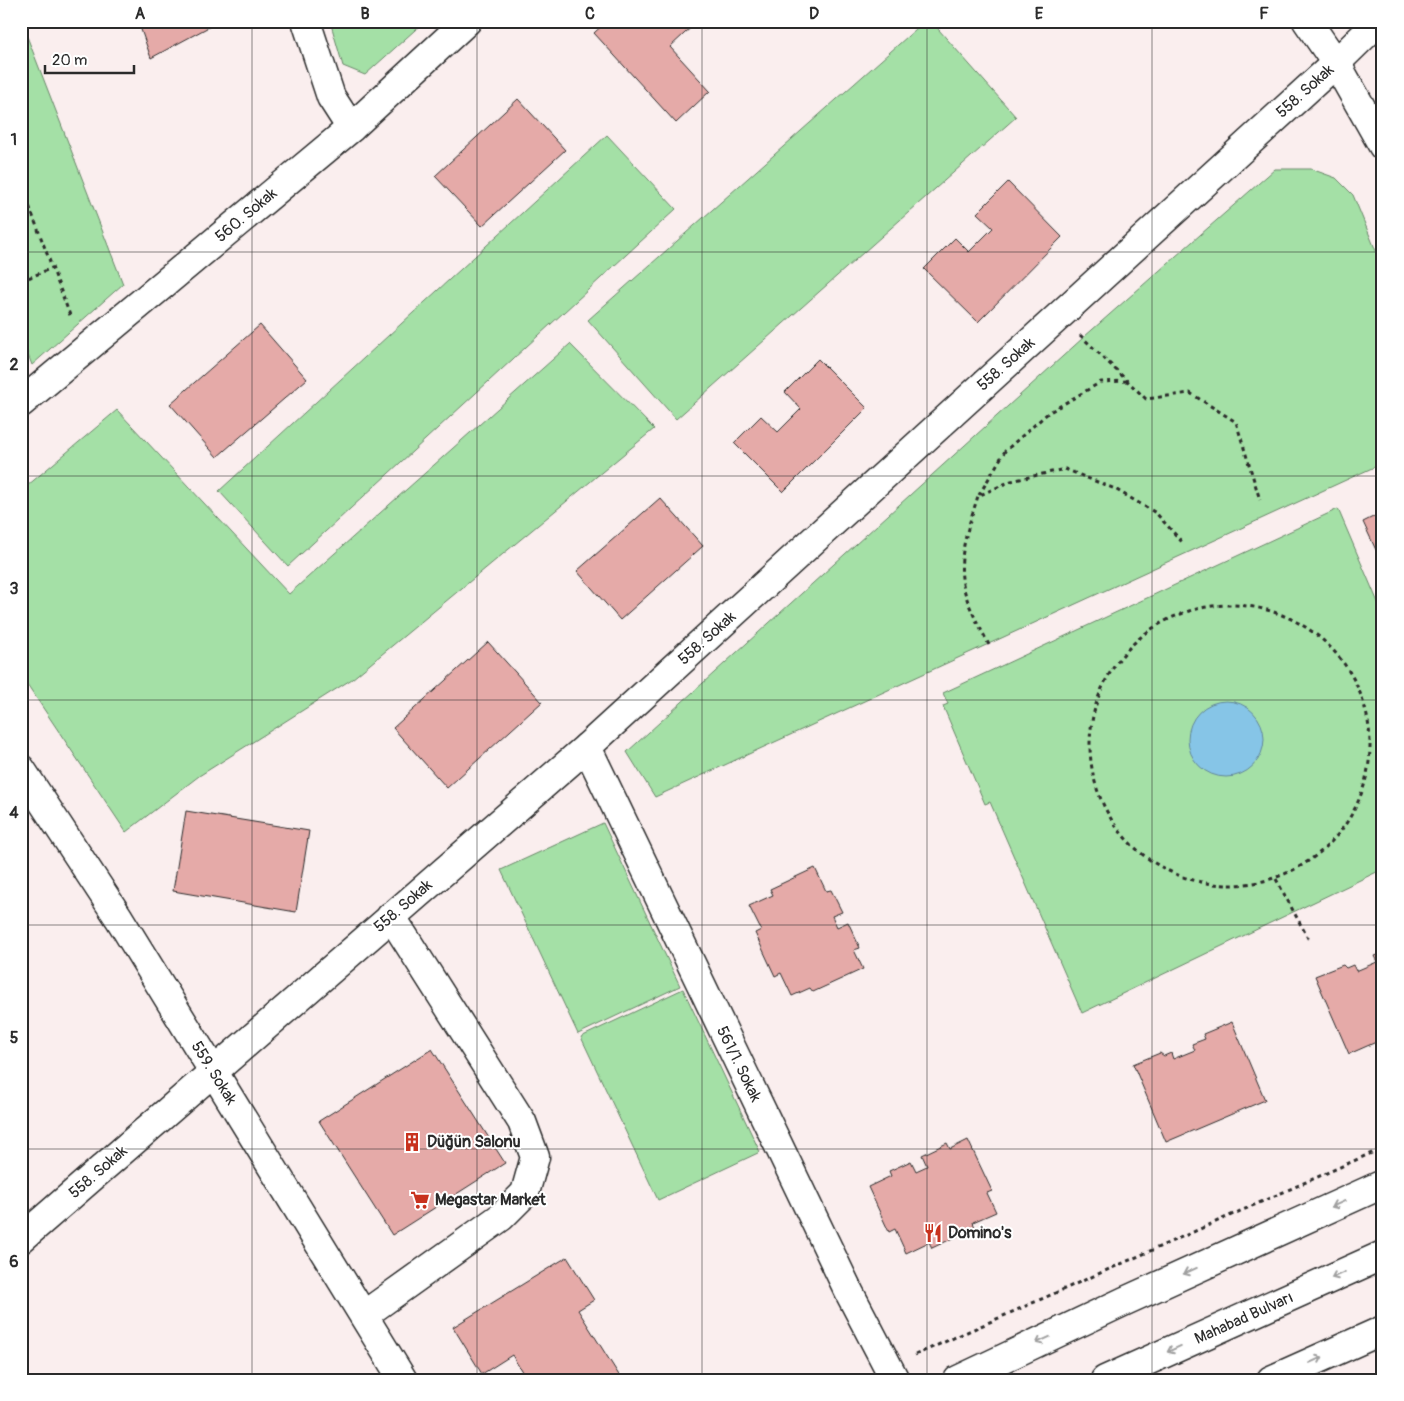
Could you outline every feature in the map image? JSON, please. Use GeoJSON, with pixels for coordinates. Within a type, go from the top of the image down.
{"type":"FeatureCollection","features":[{"type":"Feature","properties":{"kind":"street"},"geometry":{"type":"LineString","coordinates":[[306,21],[331,97],[351,128]]}},
{"type":"Feature","properties":{"kind":"street","name":"560. Sokak"},"geometry":{"type":"LineString","coordinates":[[21,404],[351,128],[467,21]]}},
{"type":"Feature","properties":{"kind":"street"},"geometry":{"type":"LineString","coordinates":[[1307,21],[1336,63],[1383,146]]}},
{"type":"Feature","properties":{"kind":"street","name":"558. Sokak"},"geometry":{"type":"LineString","coordinates":[[21,1239],[587,747],[1336,63],[1379,21]]}},
{"type":"Feature","properties":{"kind":"street","name":"561/1. Sokak"},"geometry":{"type":"LineString","coordinates":[[587,747],[849,1292],[891,1373]]}},
{"type":"Feature","properties":{"kind":"street","name":"559. Sokak"},"geometry":{"type":"LineString","coordinates":[[21,769],[119,918],[403,1380]]}},
{"type":"Feature","properties":{"kind":"street"},"geometry":{"type":"LineString","coordinates":[[364,1315],[501,1217],[526,1192],[535,1157],[522,1122],[391,916]]}},
{"type":"Feature","properties":{"kind":"street"},"geometry":{"type":"LineString","coordinates":[[958,1380],[1125,1301],[1383,1184]]}},
{"type":"Feature","properties":{"kind":"street","name":"Mahabad Bulvarı"},"geometry":{"type":"LineString","coordinates":[[1105,1380],[1383,1255]]}},
{"type":"Feature","properties":{"kind":"street"},"geometry":{"type":"LineString","coordinates":[[1271,1380],[1383,1330]]}},
{"type":"Feature","properties":{"kind":"path"},"geometry":{"type":"LineString","coordinates":[[21,184],[71,318]]}},
{"type":"Feature","properties":{"kind":"path"},"geometry":{"type":"LineString","coordinates":[[21,281],[52,268]]}},
{"type":"Feature","properties":{"kind":"path"},"geometry":{"type":"LineString","coordinates":[[1057,318],[1084,338],[1146,399],[1190,393],[1211,404],[1236,422],[1260,500]]}},
{"type":"Feature","properties":{"kind":"path"},"geometry":{"type":"LineString","coordinates":[[989,645],[970,606],[962,582],[965,538],[978,496],[1006,450],[1048,414],[1101,382],[1127,381]]}},
{"type":"Feature","properties":{"kind":"path"},"geometry":{"type":"LineString","coordinates":[[978,496],[1011,480],[1065,469],[1115,489],[1156,512],[1182,542]]}},
{"type":"Feature","properties":{"kind":"path"},"geometry":{"type":"LineString","coordinates":[[1248,605],[1292,618],[1331,646],[1358,684],[1371,730],[1368,777],[1350,820],[1319,856],[1276,879],[1231,887],[1185,879],[1143,857],[1111,822],[1093,779],[1089,734],[1100,690],[1124,650],[1160,622],[1203,606],[1248,605]]}},
{"type":"Feature","properties":{"kind":"path"},"geometry":{"type":"LineString","coordinates":[[1276,879],[1309,940]]}},
{"type":"Feature","properties":{"kind":"path"},"geometry":{"type":"LineString","coordinates":[[891,1373],[1383,1148]]}},
{"type":"Feature","properties":{"kind":"green space"},"geometry":{"type":"Polygon","coordinates":[[[21,21],[123,284],[32,365],[21,337],[21,21]]]}},
{"type":"Feature","properties":{"kind":"green space"},"geometry":{"type":"Polygon","coordinates":[[[330,21],[425,21],[365,75],[343,66],[330,21]]]}},
{"type":"Feature","properties":{"kind":"green space"},"geometry":{"type":"Polygon","coordinates":[[[925,21],[931,21],[1016,117],[676,419],[588,320],[925,21]]]}},
{"type":"Feature","properties":{"kind":"green space"},"geometry":{"type":"Polygon","coordinates":[[[607,135],[676,209],[288,566],[219,491],[607,135]]]}},
{"type":"Feature","properties":{"kind":"green space"},"geometry":{"type":"Polygon","coordinates":[[[1275,169],[1311,169],[1336,178],[1353,195],[1383,268],[1383,463],[655,797],[627,752],[1084,337],[1275,169]]]}},
{"type":"Feature","properties":{"kind":"green space"},"geometry":{"type":"Polygon","coordinates":[[[570,344],[654,429],[352,679],[199,776],[126,832],[21,675],[21,491],[117,410],[289,594],[570,344]]]}},
{"type":"Feature","properties":{"kind":"green space"},"geometry":{"type":"Polygon","coordinates":[[[1338,509],[1383,614],[1383,869],[1082,1013],[990,802],[985,804],[943,706],[948,704],[943,693],[1338,509]]]}},
{"type":"Feature","properties":{"kind":"green space"},"geometry":{"type":"Polygon","coordinates":[[[603,823],[680,986],[578,1034],[501,870],[603,823]]]}},
{"type":"Feature","properties":{"kind":"green space"},"geometry":{"type":"Polygon","coordinates":[[[683,989],[760,1152],[658,1200],[581,1037],[683,989]]]}},
{"type":"Feature","properties":{"kind":"water"},"geometry":{"type":"Polygon","coordinates":[[[1226,701],[1241,704],[1253,712],[1261,724],[1264,739],[1261,754],[1253,766],[1241,774],[1226,777],[1211,774],[1199,766],[1191,754],[1188,739],[1191,724],[1199,712],[1211,704],[1226,701]]]}},
{"type":"Feature","properties":{"kind":"building"},"geometry":{"type":"Polygon","coordinates":[[[138,21],[218,21],[218,22],[151,58],[138,21]]]}},
{"type":"Feature","properties":{"kind":"building"},"geometry":{"type":"Polygon","coordinates":[[[607,21],[698,21],[670,47],[710,91],[676,123],[594,33],[607,21]]]}},
{"type":"Feature","properties":{"kind":"building"},"geometry":{"type":"Polygon","coordinates":[[[518,99],[565,150],[482,226],[435,176],[518,99]]]}},
{"type":"Feature","properties":{"kind":"building"},"geometry":{"type":"Polygon","coordinates":[[[1008,182],[1062,237],[978,322],[924,269],[955,238],[969,252],[993,228],[977,213],[1008,182]]]}},
{"type":"Feature","properties":{"kind":"building"},"geometry":{"type":"Polygon","coordinates":[[[260,325],[307,379],[217,457],[170,404],[260,325]]]}},
{"type":"Feature","properties":{"kind":"building"},"geometry":{"type":"Polygon","coordinates":[[[818,359],[867,408],[783,492],[734,443],[761,416],[778,432],[801,409],[785,392],[818,359]]]}},
{"type":"Feature","properties":{"kind":"building"},"geometry":{"type":"Polygon","coordinates":[[[660,498],[703,546],[620,620],[577,571],[660,498]]]}},
{"type":"Feature","properties":{"kind":"building"},"geometry":{"type":"Polygon","coordinates":[[[1383,512],[1383,551],[1381,548],[1376,550],[1363,522],[1383,512]]]}},
{"type":"Feature","properties":{"kind":"building"},"geometry":{"type":"Polygon","coordinates":[[[488,642],[542,702],[447,788],[393,728],[488,642]]]}},
{"type":"Feature","properties":{"kind":"building"},"geometry":{"type":"Polygon","coordinates":[[[186,811],[309,831],[296,912],[173,891],[186,811]]]}},
{"type":"Feature","properties":{"kind":"building"},"geometry":{"type":"Polygon","coordinates":[[[815,868],[826,891],[831,890],[842,912],[832,916],[837,927],[848,922],[860,948],[854,950],[863,969],[813,992],[810,988],[792,996],[781,973],[775,976],[755,933],[761,930],[749,906],[773,895],[770,889],[815,868]]]}},
{"type":"Feature","properties":{"kind":"building"},"geometry":{"type":"Polygon","coordinates":[[[1383,953],[1383,1039],[1349,1054],[1315,976],[1343,965],[1346,968],[1353,965],[1356,971],[1377,962],[1374,956],[1383,953]]]}},
{"type":"Feature","properties":{"kind":"building"},"geometry":{"type":"Polygon","coordinates":[[[1232,1022],[1265,1100],[1166,1142],[1133,1064],[1160,1053],[1164,1056],[1171,1053],[1173,1059],[1195,1050],[1192,1044],[1205,1039],[1203,1034],[1232,1022]]]}},
{"type":"Feature","properties":{"kind":"building","name":"Düğün Salonu"},"geometry":{"type":"Polygon","coordinates":[[[432,1049],[505,1163],[392,1235],[319,1121],[432,1049]]]}},
{"type":"Feature","properties":{"kind":"building"},"geometry":{"type":"Polygon","coordinates":[[[968,1140],[992,1191],[987,1193],[996,1212],[973,1222],[975,1228],[932,1248],[929,1242],[906,1253],[895,1229],[889,1232],[868,1187],[891,1176],[889,1171],[911,1161],[916,1171],[927,1166],[922,1155],[947,1143],[950,1149],[968,1140]]]}},
{"type":"Feature","properties":{"kind":"building"},"geometry":{"type":"Polygon","coordinates":[[[567,1257],[594,1300],[578,1310],[622,1380],[527,1380],[512,1355],[482,1374],[453,1327],[567,1257]]]}},
{"type":"Feature","properties":{"kind":"place","name":"Düğün Salonu"},"geometry":{"type":"Point","coordinates":[412,1142]}},
{"type":"Feature","properties":{"kind":"place","name":"Megastar Market"},"geometry":{"type":"Point","coordinates":[420,1200]}},
{"type":"Feature","properties":{"kind":"place","name":"Domino's"},"geometry":{"type":"Point","coordinates":[933,1233]}}]}
